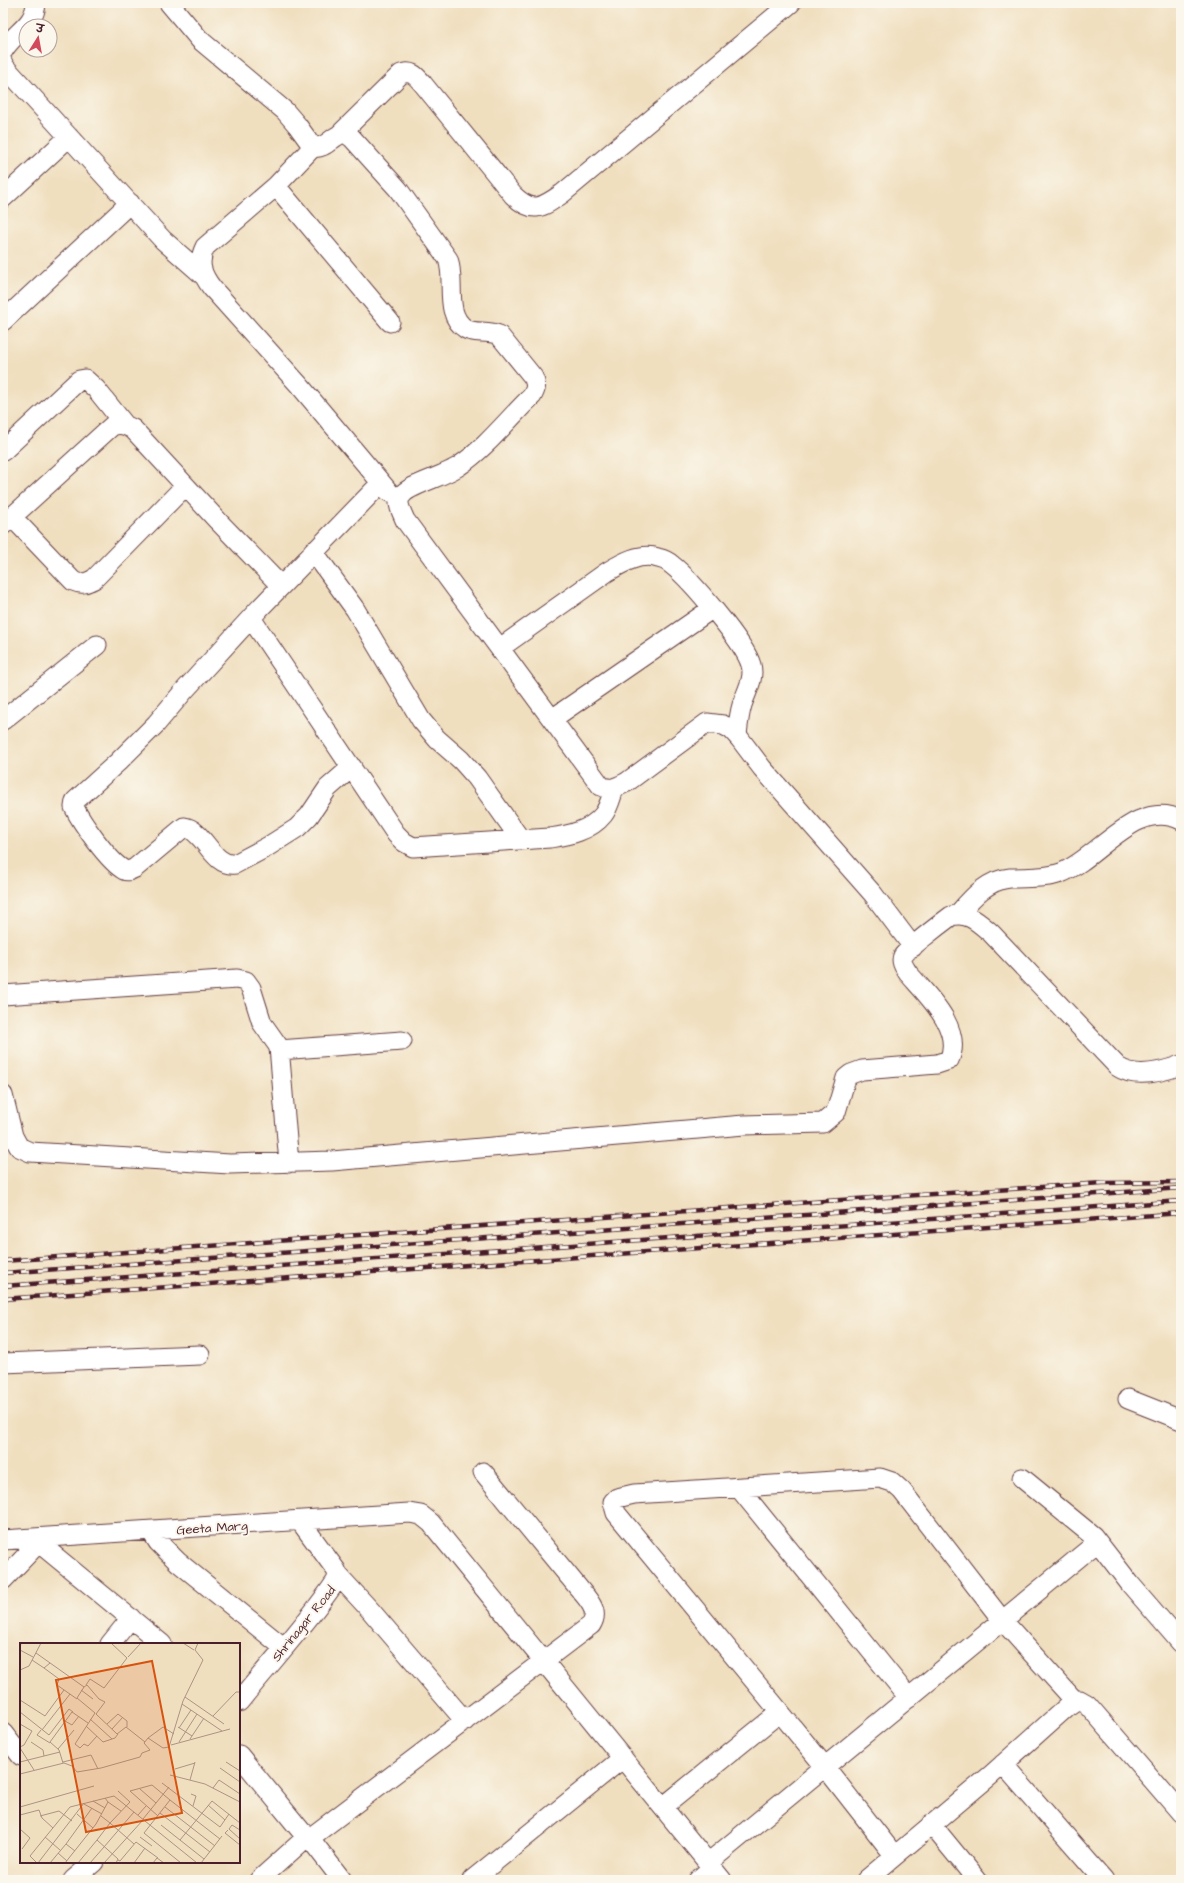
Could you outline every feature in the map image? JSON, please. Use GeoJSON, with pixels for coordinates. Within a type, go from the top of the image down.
{"type":"FeatureCollection","features":[{"type":"Feature","properties":{"kind":"street"},"geometry":{"type":"LineString","coordinates":[[3,50],[32,19],[36,3]]}},
{"type":"Feature","properties":{"kind":"street"},"geometry":{"type":"LineString","coordinates":[[169,3],[200,40],[284,111],[297,125],[312,148]]}},
{"type":"Feature","properties":{"kind":"street"},"geometry":{"type":"LineString","coordinates":[[203,275],[200,264],[201,254],[205,247],[276,186],[312,148],[321,147],[340,134],[401,74],[408,72],[414,74],[513,196],[528,207],[536,208],[545,205],[563,193],[791,3]]}},
{"type":"Feature","properties":{"kind":"street"},"geometry":{"type":"LineString","coordinates":[[3,62],[4,66],[163,240],[203,275],[212,288],[300,386],[399,504],[405,520],[601,786],[607,789],[614,789],[626,782],[707,723],[722,725],[737,735],[762,768],[873,894],[913,947]]}},
{"type":"Feature","properties":{"kind":"street"},"geometry":{"type":"LineString","coordinates":[[340,134],[345,133],[352,138],[398,189],[448,259],[452,272],[451,302],[461,325],[467,330],[492,332],[499,335],[536,383],[536,389],[532,396],[488,441],[460,466],[444,475],[412,487],[403,493],[400,497],[399,504]]}},
{"type":"Feature","properties":{"kind":"street"},"geometry":{"type":"LineString","coordinates":[[3,198],[70,137]]}},
{"type":"Feature","properties":{"kind":"street"},"geometry":{"type":"LineString","coordinates":[[276,186],[390,322]]}},
{"type":"Feature","properties":{"kind":"street"},"geometry":{"type":"LineString","coordinates":[[3,320],[130,203]]}},
{"type":"Feature","properties":{"kind":"street"},"geometry":{"type":"LineString","coordinates":[[3,451],[79,380],[84,379],[96,389],[125,425]]}},
{"type":"Feature","properties":{"kind":"street"},"geometry":{"type":"LineString","coordinates":[[185,486],[94,579],[86,584],[79,584],[73,581],[7,521],[112,426],[119,424],[125,425],[133,429],[185,486],[281,586]]}},
{"type":"Feature","properties":{"kind":"street"},"geometry":{"type":"LineString","coordinates":[[352,768],[328,788],[309,816],[297,828],[267,847],[235,864],[222,861],[189,827],[184,827],[135,868],[129,871],[124,870],[104,852],[74,807],[75,801],[118,762],[156,724],[183,692],[313,551],[381,483]]}},
{"type":"Feature","properties":{"kind":"street"},"geometry":{"type":"LineString","coordinates":[[313,551],[355,609],[421,720],[437,740],[461,760],[477,778],[521,840]]}},
{"type":"Feature","properties":{"kind":"street"},"geometry":{"type":"LineString","coordinates":[[500,648],[607,572],[626,561],[640,557],[658,557],[672,564],[713,608],[746,653],[751,664],[752,672],[749,687],[742,705],[737,735]]}},
{"type":"Feature","properties":{"kind":"street"},"geometry":{"type":"LineString","coordinates":[[552,719],[713,608]]}},
{"type":"Feature","properties":{"kind":"street"},"geometry":{"type":"LineString","coordinates":[[251,618],[396,834],[404,842],[413,847],[521,840],[568,835],[594,824],[604,814],[614,789]]}},
{"type":"Feature","properties":{"kind":"street"},"geometry":{"type":"LineString","coordinates":[[3,720],[97,645]]}},
{"type":"Feature","properties":{"kind":"street"},"geometry":{"type":"LineString","coordinates":[[3,1095],[13,1136],[19,1147],[30,1152],[197,1162],[258,1164],[332,1161],[489,1149],[744,1125],[823,1123],[836,1112],[843,1082],[851,1074],[862,1070],[937,1064],[949,1060],[951,1056],[952,1044],[950,1030],[944,1017],[903,966],[903,955],[951,916],[958,914],[979,891],[996,882],[1009,878],[1045,878],[1062,872],[1074,866],[1128,826],[1148,816],[1173,816],[1181,820]]}},
{"type":"Feature","properties":{"kind":"street"},"geometry":{"type":"LineString","coordinates":[[958,914],[974,919],[991,933],[1118,1067],[1131,1073],[1145,1073],[1169,1070],[1181,1065]]}},
{"type":"Feature","properties":{"kind":"street"},"geometry":{"type":"LineString","coordinates":[[3,995],[237,979],[246,981],[251,988],[262,1023],[275,1040],[279,1050],[289,1163]]}},
{"type":"Feature","properties":{"kind":"street"},"geometry":{"type":"LineString","coordinates":[[279,1050],[402,1041]]}},
{"type":"Feature","properties":{"kind":"street"},"geometry":{"type":"LineString","coordinates":[[3,1363],[200,1355]]}},
{"type":"Feature","properties":{"kind":"street"},"geometry":{"type":"LineString","coordinates":[[1128,1400],[1181,1420]]}},
{"type":"Feature","properties":{"kind":"street"},"geometry":{"type":"LineString","coordinates":[[259,1880],[308,1836],[323,1829],[544,1661],[591,1624],[594,1619],[594,1608],[586,1596],[483,1472]]}},
{"type":"Feature","properties":{"kind":"street"},"geometry":{"type":"LineString","coordinates":[[894,1855],[826,1768],[616,1514],[613,1502],[617,1498],[634,1494],[880,1478],[892,1482],[902,1491],[1002,1620],[1075,1701]]}},
{"type":"Feature","properties":{"kind":"street"},"geometry":{"type":"LineString","coordinates":[[1022,1478],[1083,1527],[1099,1544],[1181,1643]]}},
{"type":"Feature","properties":{"kind":"street"},"geometry":{"type":"LineString","coordinates":[[739,1488],[909,1698]]}},
{"type":"Feature","properties":{"kind":"street","name":"Geeta Marg"},"geometry":{"type":"LineString","coordinates":[[3,1540],[41,1540],[409,1513],[421,1515],[431,1523],[544,1661]]}},
{"type":"Feature","properties":{"kind":"street","name":"Shrinagar Road"},"geometry":{"type":"LineString","coordinates":[[240,1701],[323,1600],[336,1581],[338,1575],[336,1570],[300,1521]]}},
{"type":"Feature","properties":{"kind":"street"},"geometry":{"type":"LineString","coordinates":[[151,1531],[168,1553],[187,1570],[283,1647]]}},
{"type":"Feature","properties":{"kind":"street"},"geometry":{"type":"LineString","coordinates":[[3,1580],[41,1540],[161,1643]]}},
{"type":"Feature","properties":{"kind":"street"},"geometry":{"type":"LineString","coordinates":[[698,1880],[714,1870],[826,1768],[1002,1620],[1094,1545],[1099,1544]]}},
{"type":"Feature","properties":{"kind":"street"},"geometry":{"type":"LineString","coordinates":[[338,1575],[371,1610],[465,1721]]}},
{"type":"Feature","properties":{"kind":"street"},"geometry":{"type":"LineString","coordinates":[[111,1643],[132,1618]]}},
{"type":"Feature","properties":{"kind":"street"},"geometry":{"type":"LineString","coordinates":[[544,1661],[714,1870]]}},
{"type":"Feature","properties":{"kind":"street"},"geometry":{"type":"LineString","coordinates":[[866,1880],[1075,1701],[1080,1700],[1087,1704],[1181,1813]]}},
{"type":"Feature","properties":{"kind":"street"},"geometry":{"type":"LineString","coordinates":[[663,1807],[780,1712]]}},
{"type":"Feature","properties":{"kind":"street"},"geometry":{"type":"LineString","coordinates":[[3,1733],[15,1752]]}},
{"type":"Feature","properties":{"kind":"street"},"geometry":{"type":"LineString","coordinates":[[240,1756],[302,1832],[308,1836],[342,1880]]}},
{"type":"Feature","properties":{"kind":"street"},"geometry":{"type":"LineString","coordinates":[[472,1880],[623,1758]]}},
{"type":"Feature","properties":{"kind":"street"},"geometry":{"type":"LineString","coordinates":[[1003,1764],[1104,1880]]}},
{"type":"Feature","properties":{"kind":"street"},"geometry":{"type":"LineString","coordinates":[[931,1824],[977,1880]]}},
{"type":"Feature","properties":{"kind":"street"},"geometry":{"type":"LineString","coordinates":[[73,1880],[93,1863]]}},
{"type":"Feature","properties":{"kind":"railway"},"geometry":{"type":"LineString","coordinates":[[3,1261],[825,1201],[1103,1183],[1181,1182]]}},
{"type":"Feature","properties":{"kind":"railway"},"geometry":{"type":"LineString","coordinates":[[3,1273],[1181,1188]]}},
{"type":"Feature","properties":{"kind":"railway"},"geometry":{"type":"LineString","coordinates":[[3,1286],[1181,1201]]}},
{"type":"Feature","properties":{"kind":"railway"},"geometry":{"type":"LineString","coordinates":[[3,1299],[1181,1213]]}}]}
